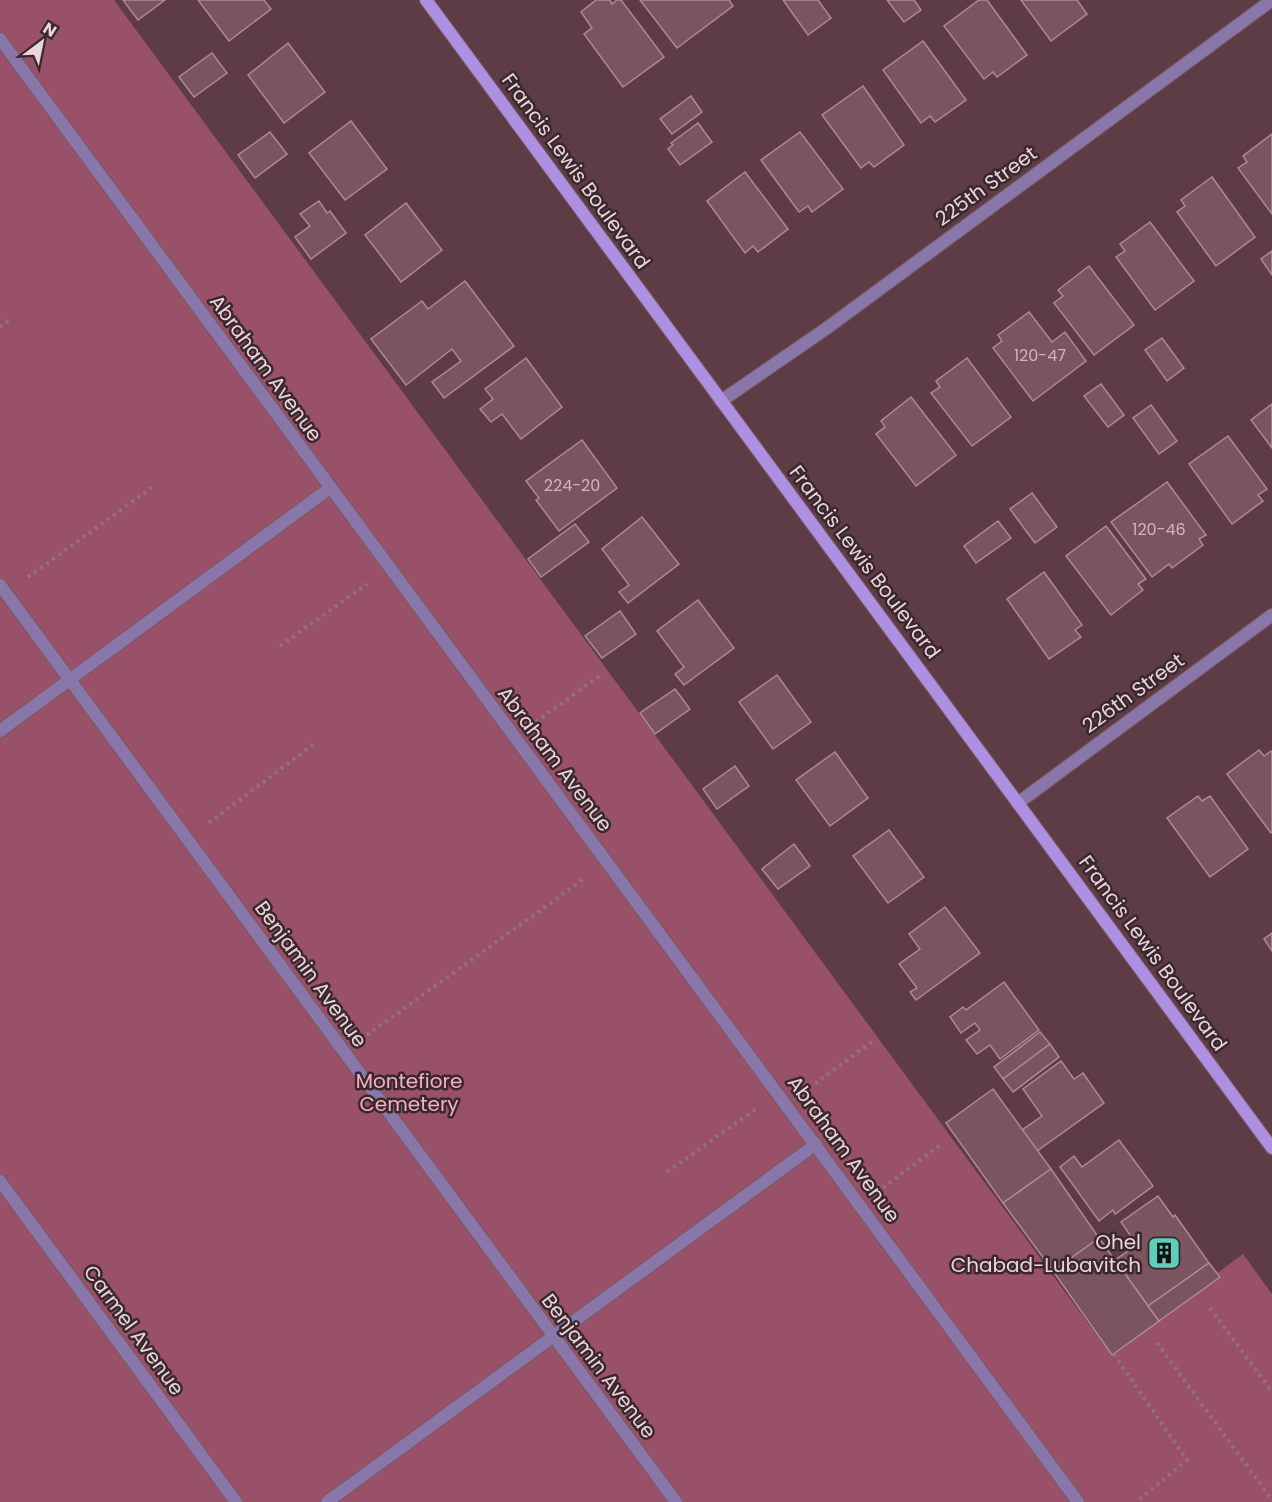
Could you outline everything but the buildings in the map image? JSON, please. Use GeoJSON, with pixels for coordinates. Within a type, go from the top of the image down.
{"type":"FeatureCollection","features":[{"type":"Feature","properties":{"kind":"main road","name":"Francis Lewis Boulevard"},"geometry":{"type":"LineString","coordinates":[[430,1],[721,401],[1272,1148]]}},
{"type":"Feature","properties":{"kind":"street","name":"225th Street"},"geometry":{"type":"LineString","coordinates":[[721,401],[826,328],[1272,0]]}},
{"type":"Feature","properties":{"kind":"street","name":"Abraham Avenue"},"geometry":{"type":"LineString","coordinates":[[0,39],[787,1104],[1078,1502]]}},
{"type":"Feature","properties":{"kind":"street"},"geometry":{"type":"LineString","coordinates":[[0,731],[330,488]]}},
{"type":"Feature","properties":{"kind":"street","name":"Benjamin Avenue"},"geometry":{"type":"LineString","coordinates":[[3,589],[676,1502]]}},
{"type":"Feature","properties":{"kind":"street","name":"226th Street"},"geometry":{"type":"LineString","coordinates":[[1018,803],[1272,615]]}},
{"type":"Feature","properties":{"kind":"street"},"geometry":{"type":"LineString","coordinates":[[327,1502],[816,1144]]}},
{"type":"Feature","properties":{"kind":"street","name":"Carmel Avenue"},"geometry":{"type":"LineString","coordinates":[[0,1180],[236,1502]]}},
{"type":"Feature","properties":{"kind":"path"},"geometry":{"type":"LineString","coordinates":[[0,327],[11,319]]}},
{"type":"Feature","properties":{"kind":"path"},"geometry":{"type":"LineString","coordinates":[[3,589],[154,486]]}},
{"type":"Feature","properties":{"kind":"path"},"geometry":{"type":"LineString","coordinates":[[280,646],[389,568]]}},
{"type":"Feature","properties":{"kind":"path"},"geometry":{"type":"LineString","coordinates":[[515,738],[603,673]]}},
{"type":"Feature","properties":{"kind":"path"},"geometry":{"type":"LineString","coordinates":[[187,840],[314,744]]}},
{"type":"Feature","properties":{"kind":"path"},"geometry":{"type":"LineString","coordinates":[[343,1052],[608,862]]}},
{"type":"Feature","properties":{"kind":"path"},"geometry":{"type":"LineString","coordinates":[[787,1104],[873,1041]]}},
{"type":"Feature","properties":{"kind":"path"},"geometry":{"type":"LineString","coordinates":[[667,1172],[778,1093]]}},
{"type":"Feature","properties":{"kind":"path"},"geometry":{"type":"LineString","coordinates":[[861,1205],[939,1145]]}},
{"type":"Feature","properties":{"kind":"path"},"geometry":{"type":"LineString","coordinates":[[1210,1308],[1272,1392]]}},
{"type":"Feature","properties":{"kind":"path"},"geometry":{"type":"LineString","coordinates":[[1157,1343],[1272,1500]]}},
{"type":"Feature","properties":{"kind":"path"},"geometry":{"type":"LineString","coordinates":[[1114,1354],[1187,1460],[1136,1502]]}},
{"type":"Feature","properties":{"kind":"green space","name":"Montefiore Cemetery"},"geometry":{"type":"Polygon","coordinates":[[[0,0],[114,0],[1110,1353],[1243,1254],[1272,1294],[1272,1502],[0,1502],[0,0]]]}},
{"type":"Feature","properties":{"kind":"place","name":"Ohel Chabad-Lubavitch"},"geometry":{"type":"Point","coordinates":[1164,1253]}}]}
